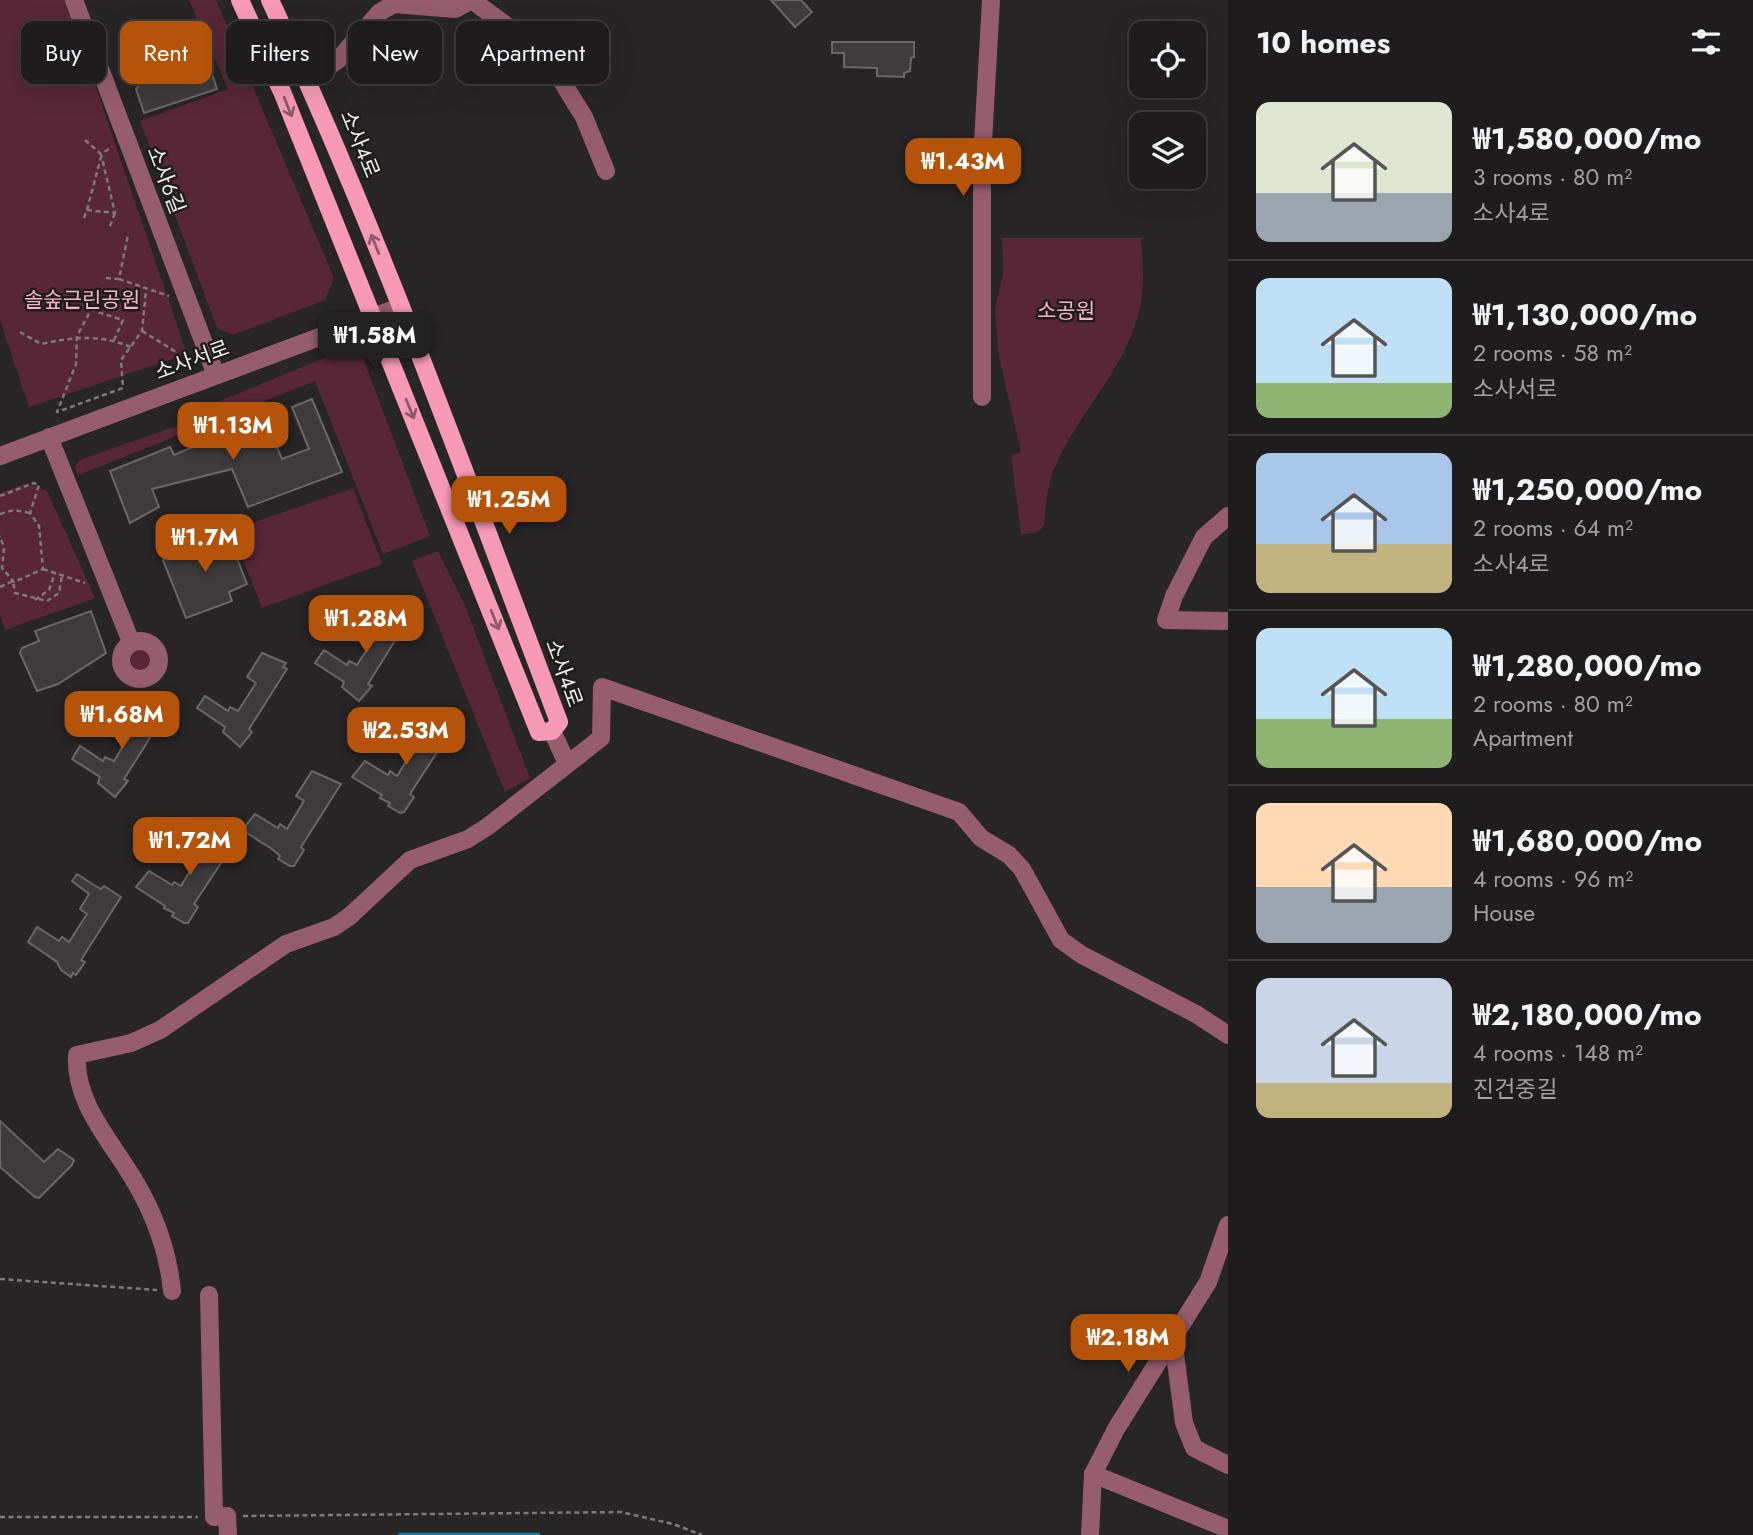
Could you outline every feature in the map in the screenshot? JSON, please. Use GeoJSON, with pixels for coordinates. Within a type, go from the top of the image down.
{"type":"FeatureCollection","features":[{"type":"Feature","properties":{"kind":"main road","name":"소사4로"},"geometry":{"type":"LineString","coordinates":[[240,0],[283,94],[539,732],[552,731],[559,722],[400,307],[309,84]]}},
{"type":"Feature","properties":{"kind":"main road","name":"소사4로"},"geometry":{"type":"LineString","coordinates":[[270,0],[280,21]]}},
{"type":"Feature","properties":{"kind":"street","name":"소사6길"},"geometry":{"type":"LineString","coordinates":[[74,0],[216,375]]}},
{"type":"Feature","properties":{"kind":"street"},"geometry":{"type":"LineString","coordinates":[[982,397],[982,160],[991,0]]}},
{"type":"Feature","properties":{"kind":"street"},"geometry":{"type":"LineString","coordinates":[[334,63],[380,12],[394,4],[456,9],[472,1],[545,54],[584,117],[606,171]]}},
{"type":"Feature","properties":{"kind":"street","name":"소사서로"},"geometry":{"type":"LineString","coordinates":[[0,456],[400,307]]}},
{"type":"Feature","properties":{"kind":"street"},"geometry":{"type":"LineString","coordinates":[[49,437],[131,642]]}},
{"type":"Feature","properties":{"kind":"street"},"geometry":{"type":"LineString","coordinates":[[1228,516],[1203,537],[1166,620],[1228,621]]}},
{"type":"Feature","properties":{"kind":"street"},"geometry":{"type":"LineString","coordinates":[[172,1291],[169,1259],[161,1235],[136,1183],[77,1085],[77,1055],[131,1043],[160,1030],[286,944],[334,927],[350,916],[410,860],[468,839],[487,827],[601,738],[602,687],[959,812],[981,838],[1009,855],[1022,869],[1061,940],[1082,955],[1196,1014],[1228,1035]]}},
{"type":"Feature","properties":{"kind":"street"},"geometry":{"type":"LineString","coordinates":[[552,731],[566,761]]}},
{"type":"Feature","properties":{"kind":"street"},"geometry":{"type":"LineString","coordinates":[[1090,1535],[1093,1474],[1116,1429],[1208,1282],[1228,1225]]}},
{"type":"Feature","properties":{"kind":"street"},"geometry":{"type":"LineString","coordinates":[[208,1295],[228,1535]]}},
{"type":"Feature","properties":{"kind":"street"},"geometry":{"type":"LineString","coordinates":[[1173,1338],[1184,1423],[1194,1448],[1228,1465]]}},
{"type":"Feature","properties":{"kind":"street"},"geometry":{"type":"LineString","coordinates":[[1093,1474],[1228,1528]]}},
{"type":"Feature","properties":{"kind":"path"},"geometry":{"type":"LineString","coordinates":[[85,140],[101,154],[115,213],[110,226]]}},
{"type":"Feature","properties":{"kind":"path"},"geometry":{"type":"LineString","coordinates":[[84,218],[101,154],[121,142]]}},
{"type":"Feature","properties":{"kind":"path"},"geometry":{"type":"LineString","coordinates":[[87,211],[115,213]]}},
{"type":"Feature","properties":{"kind":"path"},"geometry":{"type":"LineString","coordinates":[[119,279],[128,235]]}},
{"type":"Feature","properties":{"kind":"path"},"geometry":{"type":"LineString","coordinates":[[106,278],[119,279],[171,296]]}},
{"type":"Feature","properties":{"kind":"path"},"geometry":{"type":"LineString","coordinates":[[114,340],[123,320],[91,310],[77,336],[76,365],[57,412],[123,388],[121,360],[142,331],[146,290]]}},
{"type":"Feature","properties":{"kind":"path"},"geometry":{"type":"LineString","coordinates":[[142,331],[176,352]]}},
{"type":"Feature","properties":{"kind":"path"},"geometry":{"type":"LineString","coordinates":[[20,332],[41,344],[77,336],[114,340],[131,347]]}},
{"type":"Feature","properties":{"kind":"path"},"geometry":{"type":"LineString","coordinates":[[0,496],[34,483],[39,485],[30,513]]}},
{"type":"Feature","properties":{"kind":"path"},"geometry":{"type":"LineString","coordinates":[[0,514],[14,510],[30,513],[39,526],[43,569]]}},
{"type":"Feature","properties":{"kind":"path"},"geometry":{"type":"LineString","coordinates":[[0,536],[4,548],[2,568],[13,581],[15,593],[47,601],[59,593],[62,576]]}},
{"type":"Feature","properties":{"kind":"path"},"geometry":{"type":"LineString","coordinates":[[0,587],[43,569],[85,583]]}},
{"type":"Feature","properties":{"kind":"path"},"geometry":{"type":"LineString","coordinates":[[35,600],[49,590],[55,573]]}},
{"type":"Feature","properties":{"kind":"path"},"geometry":{"type":"LineString","coordinates":[[0,1279],[172,1291]]}},
{"type":"Feature","properties":{"kind":"path"},"geometry":{"type":"LineString","coordinates":[[0,1517],[621,1512],[673,1524],[702,1535]]}},
{"type":"Feature","properties":{"kind":"green space","name":"솔숲근린공원"},"geometry":{"type":"Polygon","coordinates":[[[0,0],[66,0],[73,21],[21,21],[21,84],[95,84],[187,354],[29,407],[0,320],[0,0]]]}},
{"type":"Feature","properties":{"kind":"green space"},"geometry":{"type":"Polygon","coordinates":[[[189,0],[216,0],[226,24],[226,84],[252,84],[334,278],[325,300],[233,335],[217,328],[140,121],[228,89],[212,52],[212,21],[198,21],[189,0]]]}},
{"type":"Feature","properties":{"kind":"green space","name":"소공원"},"geometry":{"type":"Polygon","coordinates":[[[1002,238],[1141,238],[1142,294],[1132,333],[1123,354],[1076,428],[1055,467],[1044,525],[1037,532],[1028,534],[1021,534],[1011,455],[1021,452],[999,357],[995,309],[1003,274],[1002,238]]]}},
{"type":"Feature","properties":{"kind":"green space"},"geometry":{"type":"Polygon","coordinates":[[[343,350],[363,358],[430,536],[383,554],[315,381],[78,475],[75,468],[79,460],[177,426],[196,411],[343,350]]]}},
{"type":"Feature","properties":{"kind":"green space"},"geometry":{"type":"Polygon","coordinates":[[[28,483],[47,491],[95,598],[5,630],[0,615],[0,493],[28,483]]]}},
{"type":"Feature","properties":{"kind":"green space"},"geometry":{"type":"Polygon","coordinates":[[[353,488],[382,564],[262,608],[232,530],[353,488]]]}},
{"type":"Feature","properties":{"kind":"green space"},"geometry":{"type":"Polygon","coordinates":[[[438,551],[464,603],[530,778],[505,792],[412,561],[438,551]]]}},
{"type":"Feature","properties":{"kind":"green space"},"geometry":{"type":"Polygon","coordinates":[[[140,649],[148,652],[151,660],[148,668],[140,671],[132,668],[129,660],[132,652],[140,649]]]}},
{"type":"Feature","properties":{"kind":"building"},"geometry":{"type":"Polygon","coordinates":[[[771,0],[801,0],[812,12],[795,27],[771,0]]]}},
{"type":"Feature","properties":{"kind":"building"},"geometry":{"type":"Polygon","coordinates":[[[832,42],[914,42],[914,57],[911,58],[910,71],[904,73],[904,77],[877,76],[877,68],[844,67],[844,53],[832,53],[832,42]]]}},
{"type":"Feature","properties":{"kind":"building"},"geometry":{"type":"Polygon","coordinates":[[[212,74],[217,89],[144,113],[136,89],[140,84],[212,84],[212,74]]]}},
{"type":"Feature","properties":{"kind":"building"},"geometry":{"type":"Polygon","coordinates":[[[312,399],[342,472],[248,507],[232,469],[152,489],[159,507],[130,523],[110,471],[170,447],[174,455],[205,442],[201,434],[256,411],[262,413],[282,459],[309,449],[292,407],[312,399]]]}},
{"type":"Feature","properties":{"kind":"building"},"geometry":{"type":"Polygon","coordinates":[[[226,531],[247,584],[229,592],[232,601],[186,618],[163,560],[167,553],[226,531]]]}},
{"type":"Feature","properties":{"kind":"building"},"geometry":{"type":"Polygon","coordinates":[[[381,608],[405,618],[402,621],[406,623],[368,684],[372,686],[359,701],[342,687],[344,682],[315,663],[324,650],[347,665],[349,661],[357,665],[375,637],[367,632],[381,608]]]}},
{"type":"Feature","properties":{"kind":"building"},"geometry":{"type":"Polygon","coordinates":[[[91,611],[106,653],[58,684],[37,691],[20,653],[22,648],[39,641],[35,631],[91,611]]]}},
{"type":"Feature","properties":{"kind":"building"},"geometry":{"type":"Polygon","coordinates":[[[262,653],[286,663],[283,667],[287,669],[249,729],[252,732],[240,747],[223,732],[225,727],[197,708],[205,696],[228,711],[230,707],[238,711],[256,683],[247,677],[262,653]]]}},
{"type":"Feature","properties":{"kind":"building"},"geometry":{"type":"Polygon","coordinates":[[[138,704],[161,713],[159,717],[162,719],[124,779],[128,781],[115,797],[98,783],[100,777],[72,759],[80,746],[103,761],[105,757],[114,761],[131,733],[123,727],[138,704]]]}},
{"type":"Feature","properties":{"kind":"building"},"geometry":{"type":"Polygon","coordinates":[[[421,717],[430,723],[432,720],[448,730],[449,734],[410,794],[414,797],[404,812],[400,813],[380,798],[382,795],[352,777],[365,761],[388,775],[390,771],[397,776],[414,748],[406,743],[421,717]]]}},
{"type":"Feature","properties":{"kind":"building"},"geometry":{"type":"Polygon","coordinates":[[[312,771],[341,784],[301,847],[304,850],[294,866],[290,866],[278,859],[280,856],[272,849],[242,830],[255,814],[278,828],[280,824],[287,829],[304,801],[296,796],[312,771]]]}},
{"type":"Feature","properties":{"kind":"building"},"geometry":{"type":"Polygon","coordinates":[[[205,828],[235,842],[194,904],[198,907],[188,923],[184,923],[172,916],[174,913],[164,908],[165,906],[136,887],[149,871],[172,885],[174,882],[181,886],[198,858],[190,853],[205,828]]]}},
{"type":"Feature","properties":{"kind":"building"},"geometry":{"type":"Polygon","coordinates":[[[77,874],[101,889],[104,886],[121,897],[81,960],[85,962],[76,975],[73,973],[71,977],[61,970],[57,962],[28,942],[37,927],[59,941],[62,937],[69,942],[87,914],[80,909],[89,894],[72,881],[77,874]]]}},
{"type":"Feature","properties":{"kind":"building"},"geometry":{"type":"Polygon","coordinates":[[[0,1121],[44,1162],[58,1149],[74,1160],[39,1198],[0,1167],[0,1121]]]}},
{"type":"Feature","properties":{"kind":"waterway"},"geometry":{"type":"LineString","coordinates":[[400,1535],[538,1535]]}}]}
